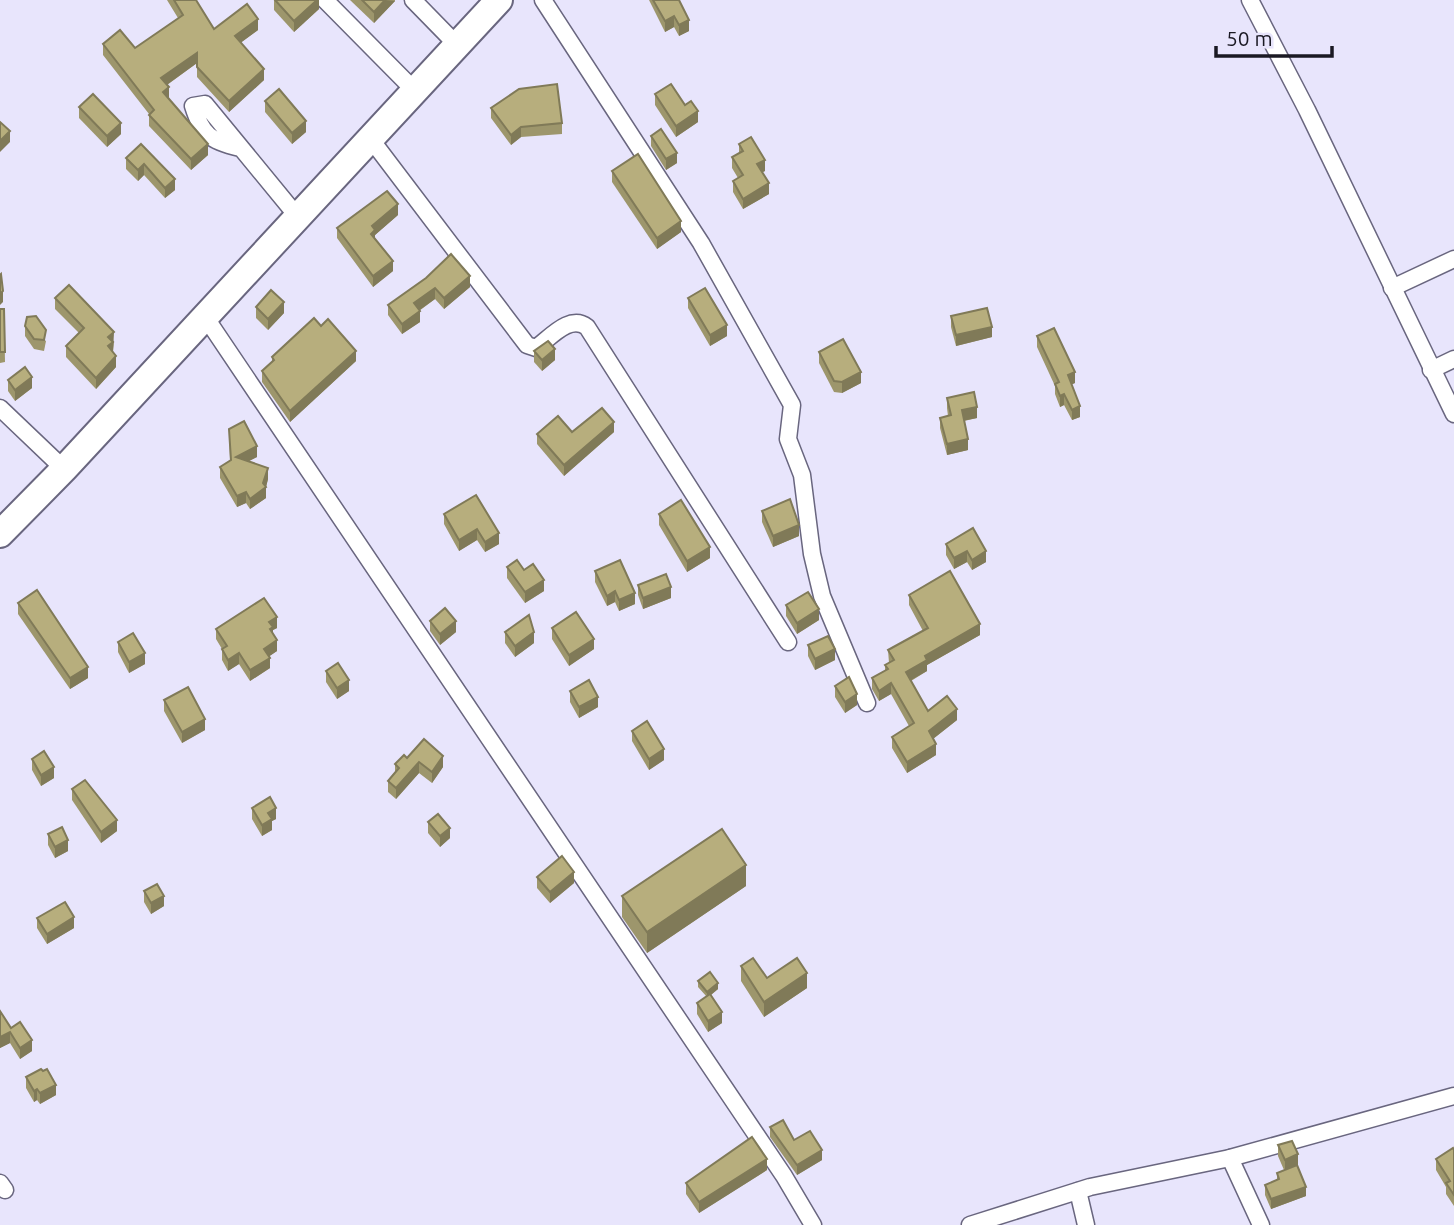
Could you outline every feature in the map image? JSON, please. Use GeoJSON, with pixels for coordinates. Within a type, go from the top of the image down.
{"type":"FeatureCollection","features":[{"type":"Feature","properties":{"kind":"main road"},"geometry":{"type":"LineString","coordinates":[[0,534],[64,469],[499,0]]}},
{"type":"Feature","properties":{"kind":"street"},"geometry":{"type":"LineString","coordinates":[[325,0],[415,90]]}},
{"type":"Feature","properties":{"kind":"street"},"geometry":{"type":"LineString","coordinates":[[413,0],[457,45]]}},
{"type":"Feature","properties":{"kind":"street"},"geometry":{"type":"LineString","coordinates":[[543,0],[701,243],[792,405],[788,439],[802,475],[812,554],[822,596],[867,703]]}},
{"type":"Feature","properties":{"kind":"street"},"geometry":{"type":"LineString","coordinates":[[1250,0],[1307,110],[1454,414]]}},
{"type":"Feature","properties":{"kind":"street"},"geometry":{"type":"LineString","coordinates":[[370,138],[527,345],[536,348],[571,322],[580,321],[587,327],[788,642]]}},
{"type":"Feature","properties":{"kind":"street"},"geometry":{"type":"LineString","coordinates":[[240,148],[297,216]]}},
{"type":"Feature","properties":{"kind":"street"},"geometry":{"type":"LineString","coordinates":[[1392,288],[1454,259]]}},
{"type":"Feature","properties":{"kind":"street"},"geometry":{"type":"LineString","coordinates":[[204,315],[784,1175],[813,1225]]}},
{"type":"Feature","properties":{"kind":"street"},"geometry":{"type":"LineString","coordinates":[[1431,370],[1454,359]]}},
{"type":"Feature","properties":{"kind":"street"},"geometry":{"type":"LineString","coordinates":[[0,408],[64,469]]}},
{"type":"Feature","properties":{"kind":"street"},"geometry":{"type":"LineString","coordinates":[[970,1225],[1078,1191],[1230,1158],[1454,1096]]}},
{"type":"Feature","properties":{"kind":"street"},"geometry":{"type":"LineString","coordinates":[[1230,1158],[1261,1225]]}},
{"type":"Feature","properties":{"kind":"street"},"geometry":{"type":"LineString","coordinates":[[1078,1191],[1086,1225]]}},
{"type":"Feature","properties":{"kind":"building"},"geometry":{"type":"Polygon","coordinates":[[[174,0],[196,0],[214,29],[247,4],[258,19],[235,36],[264,69],[229,101],[197,67],[197,53],[161,78],[169,87],[163,92],[208,144],[191,159],[149,115],[154,110],[103,44],[120,30],[135,48],[183,15],[174,0]]]}},
{"type":"Feature","properties":{"kind":"building"},"geometry":{"type":"Polygon","coordinates":[[[275,0],[317,0],[294,21],[275,0]]]}},
{"type":"Feature","properties":{"kind":"building"},"geometry":{"type":"Polygon","coordinates":[[[362,0],[385,0],[374,12],[362,0]]]}},
{"type":"Feature","properties":{"kind":"building"},"geometry":{"type":"Polygon","coordinates":[[[653,0],[679,0],[689,20],[679,25],[674,16],[665,21],[653,0]]]}},
{"type":"Feature","properties":{"kind":"building"},"geometry":{"type":"Polygon","coordinates":[[[557,84],[562,123],[521,127],[511,135],[491,108],[519,89],[557,84]]]}},
{"type":"Feature","properties":{"kind":"building"},"geometry":{"type":"Polygon","coordinates":[[[671,84],[685,105],[691,101],[698,111],[676,126],[655,94],[671,84]]]}},
{"type":"Feature","properties":{"kind":"building"},"geometry":{"type":"Polygon","coordinates":[[[279,89],[306,121],[292,133],[265,101],[279,89]]]}},
{"type":"Feature","properties":{"kind":"building"},"geometry":{"type":"Polygon","coordinates":[[[93,94],[121,123],[107,136],[79,107],[93,94]]]}},
{"type":"Feature","properties":{"kind":"building"},"geometry":{"type":"Polygon","coordinates":[[[0,122],[10,131],[0,141],[0,122]]]}},
{"type":"Feature","properties":{"kind":"building"},"geometry":{"type":"Polygon","coordinates":[[[661,129],[677,153],[666,159],[651,136],[661,129]]]}},
{"type":"Feature","properties":{"kind":"building"},"geometry":{"type":"Polygon","coordinates":[[[751,137],[765,160],[757,164],[769,183],[743,199],[733,181],[743,175],[732,157],[743,151],[739,144],[751,137]]]}},
{"type":"Feature","properties":{"kind":"building"},"geometry":{"type":"Polygon","coordinates":[[[141,144],[175,179],[165,188],[144,164],[138,170],[126,158],[141,144]]]}},
{"type":"Feature","properties":{"kind":"building"},"geometry":{"type":"Polygon","coordinates":[[[638,154],[681,221],[657,238],[612,171],[638,154]]]}},
{"type":"Feature","properties":{"kind":"building"},"geometry":{"type":"Polygon","coordinates":[[[387,191],[398,204],[372,226],[375,230],[371,234],[393,261],[373,276],[337,228],[387,191]]]}},
{"type":"Feature","properties":{"kind":"building"},"geometry":{"type":"Polygon","coordinates":[[[451,254],[470,276],[444,298],[435,288],[414,303],[420,311],[402,324],[388,305],[426,278],[451,254]]]}},
{"type":"Feature","properties":{"kind":"building"},"geometry":{"type":"Polygon","coordinates":[[[0,275],[3,291],[0,294],[0,275]]]}},
{"type":"Feature","properties":{"kind":"building"},"geometry":{"type":"Polygon","coordinates":[[[69,285],[114,332],[108,337],[113,342],[108,346],[116,356],[96,378],[66,346],[84,328],[55,298],[69,285]]]}},
{"type":"Feature","properties":{"kind":"building"},"geometry":{"type":"Polygon","coordinates":[[[705,288],[727,325],[710,335],[688,298],[705,288]]]}},
{"type":"Feature","properties":{"kind":"building"},"geometry":{"type":"Polygon","coordinates":[[[271,290],[284,302],[268,319],[256,307],[271,290]]]}},
{"type":"Feature","properties":{"kind":"building"},"geometry":{"type":"Polygon","coordinates":[[[987,308],[992,327],[956,335],[951,316],[987,308]]]}},
{"type":"Feature","properties":{"kind":"building"},"geometry":{"type":"Polygon","coordinates":[[[0,309],[4,309],[5,352],[0,352],[0,309]]]}},
{"type":"Feature","properties":{"kind":"building"},"geometry":{"type":"Polygon","coordinates":[[[36,316],[46,330],[44,340],[34,339],[25,326],[27,317],[36,316]]]}},
{"type":"Feature","properties":{"kind":"building"},"geometry":{"type":"Polygon","coordinates":[[[314,318],[321,326],[328,319],[356,351],[290,411],[262,371],[274,360],[272,357],[314,318]]]}},
{"type":"Feature","properties":{"kind":"building"},"geometry":{"type":"Polygon","coordinates":[[[1054,328],[1075,372],[1068,375],[1080,406],[1072,410],[1064,394],[1060,396],[1055,384],[1059,382],[1037,336],[1054,328]]]}},
{"type":"Feature","properties":{"kind":"building"},"geometry":{"type":"Polygon","coordinates":[[[843,339],[861,372],[842,382],[834,381],[819,352],[843,339]]]}},
{"type":"Feature","properties":{"kind":"building"},"geometry":{"type":"Polygon","coordinates":[[[548,341],[555,349],[542,360],[534,351],[548,341]]]}},
{"type":"Feature","properties":{"kind":"building"},"geometry":{"type":"Polygon","coordinates":[[[25,367],[32,377],[15,390],[8,380],[25,367]]]}},
{"type":"Feature","properties":{"kind":"building"},"geometry":{"type":"Polygon","coordinates":[[[974,392],[977,407],[962,410],[968,439],[947,444],[940,418],[951,415],[947,398],[974,392]]]}},
{"type":"Feature","properties":{"kind":"building"},"geometry":{"type":"Polygon","coordinates":[[[602,408],[614,422],[564,465],[537,434],[558,416],[572,432],[602,408]]]}},
{"type":"Feature","properties":{"kind":"building"},"geometry":{"type":"Polygon","coordinates":[[[244,421],[257,446],[236,457],[268,468],[263,483],[266,487],[250,499],[246,492],[237,496],[220,467],[231,460],[229,429],[244,421]]]}},
{"type":"Feature","properties":{"kind":"building"},"geometry":{"type":"Polygon","coordinates":[[[476,495],[499,533],[485,542],[477,529],[459,540],[444,514],[476,495]]]}},
{"type":"Feature","properties":{"kind":"building"},"geometry":{"type":"Polygon","coordinates":[[[790,499],[799,525],[773,536],[762,511],[790,499]]]}},
{"type":"Feature","properties":{"kind":"building"},"geometry":{"type":"Polygon","coordinates":[[[681,500],[710,547],[687,561],[659,514],[681,500]]]}},
{"type":"Feature","properties":{"kind":"building"},"geometry":{"type":"Polygon","coordinates":[[[973,528],[986,551],[972,560],[967,551],[954,558],[946,544],[973,528]]]}},
{"type":"Feature","properties":{"kind":"building"},"geometry":{"type":"Polygon","coordinates":[[[517,560],[524,570],[533,564],[544,580],[525,592],[507,567],[517,560]]]}},
{"type":"Feature","properties":{"kind":"building"},"geometry":{"type":"Polygon","coordinates":[[[620,560],[635,593],[619,600],[615,591],[607,596],[595,571],[620,560]]]}},
{"type":"Feature","properties":{"kind":"building"},"geometry":{"type":"Polygon","coordinates":[[[950,571],[980,624],[925,656],[927,660],[906,672],[928,711],[947,696],[957,709],[929,731],[936,744],[907,762],[892,737],[914,723],[891,683],[879,691],[872,678],[888,669],[885,665],[894,660],[888,650],[928,628],[909,595],[950,571]]]}},
{"type":"Feature","properties":{"kind":"building"},"geometry":{"type":"Polygon","coordinates":[[[666,574],[671,587],[643,598],[638,585],[666,574]]]}},
{"type":"Feature","properties":{"kind":"building"},"geometry":{"type":"Polygon","coordinates":[[[37,590],[88,667],[70,678],[18,603],[37,590]]]}},
{"type":"Feature","properties":{"kind":"building"},"geometry":{"type":"Polygon","coordinates":[[[808,592],[819,609],[797,623],[786,605],[808,592]]]}},
{"type":"Feature","properties":{"kind":"building"},"geometry":{"type":"Polygon","coordinates":[[[264,598],[277,617],[269,622],[277,640],[264,649],[270,658],[250,670],[239,653],[228,660],[222,649],[227,646],[216,629],[264,598]]]}},
{"type":"Feature","properties":{"kind":"building"},"geometry":{"type":"Polygon","coordinates":[[[445,608],[456,621],[440,634],[430,621],[445,608]]]}},
{"type":"Feature","properties":{"kind":"building"},"geometry":{"type":"Polygon","coordinates":[[[576,612],[594,639],[569,655],[552,628],[576,612]]]}},
{"type":"Feature","properties":{"kind":"building"},"geometry":{"type":"Polygon","coordinates":[[[529,615],[534,632],[515,646],[505,632],[529,615]]]}},
{"type":"Feature","properties":{"kind":"building"},"geometry":{"type":"Polygon","coordinates":[[[133,633],[145,653],[129,662],[118,642],[133,633]]]}},
{"type":"Feature","properties":{"kind":"building"},"geometry":{"type":"Polygon","coordinates":[[[828,636],[835,649],[815,659],[808,645],[828,636]]]}},
{"type":"Feature","properties":{"kind":"building"},"geometry":{"type":"Polygon","coordinates":[[[338,663],[349,680],[337,688],[326,671],[338,663]]]}},
{"type":"Feature","properties":{"kind":"building"},"geometry":{"type":"Polygon","coordinates":[[[849,677],[857,694],[845,702],[835,686],[849,677]]]}},
{"type":"Feature","properties":{"kind":"building"},"geometry":{"type":"Polygon","coordinates":[[[589,680],[598,697],[579,707],[570,691],[589,680]]]}},
{"type":"Feature","properties":{"kind":"building"},"geometry":{"type":"Polygon","coordinates":[[[188,687],[205,719],[182,732],[164,700],[188,687]]]}},
{"type":"Feature","properties":{"kind":"building"},"geometry":{"type":"Polygon","coordinates":[[[647,721],[664,749],[649,759],[632,731],[647,721]]]}},
{"type":"Feature","properties":{"kind":"building"},"geometry":{"type":"Polygon","coordinates":[[[424,739],[443,756],[432,772],[419,762],[396,788],[388,781],[399,768],[395,764],[404,755],[407,758],[424,739]]]}},
{"type":"Feature","properties":{"kind":"building"},"geometry":{"type":"Polygon","coordinates":[[[44,751],[54,767],[41,775],[32,759],[44,751]]]}},
{"type":"Feature","properties":{"kind":"building"},"geometry":{"type":"Polygon","coordinates":[[[85,780],[117,820],[101,832],[72,789],[85,780]]]}},
{"type":"Feature","properties":{"kind":"building"},"geometry":{"type":"Polygon","coordinates":[[[270,797],[276,808],[268,813],[272,819],[262,825],[252,808],[270,797]]]}},
{"type":"Feature","properties":{"kind":"building"},"geometry":{"type":"Polygon","coordinates":[[[438,814],[450,828],[440,836],[428,822],[438,814]]]}},
{"type":"Feature","properties":{"kind":"building"},"geometry":{"type":"Polygon","coordinates":[[[62,827],[68,840],[55,847],[48,834],[62,827]]]}},
{"type":"Feature","properties":{"kind":"building"},"geometry":{"type":"Polygon","coordinates":[[[722,829],[746,865],[647,932],[622,896],[722,829]]]}},
{"type":"Feature","properties":{"kind":"building"},"geometry":{"type":"Polygon","coordinates":[[[562,856],[574,872],[550,892],[537,877],[562,856]]]}},
{"type":"Feature","properties":{"kind":"building"},"geometry":{"type":"Polygon","coordinates":[[[157,884],[164,896],[151,903],[144,891],[157,884]]]}},
{"type":"Feature","properties":{"kind":"building"},"geometry":{"type":"Polygon","coordinates":[[[65,902],[74,917],[47,934],[37,918],[65,902]]]}},
{"type":"Feature","properties":{"kind":"building"},"geometry":{"type":"Polygon","coordinates":[[[753,958],[767,978],[797,958],[807,973],[764,1002],[741,966],[753,958]]]}},
{"type":"Feature","properties":{"kind":"building"},"geometry":{"type":"Polygon","coordinates":[[[710,972],[718,983],[707,992],[698,981],[710,972]]]}},
{"type":"Feature","properties":{"kind":"building"},"geometry":{"type":"Polygon","coordinates":[[[710,994],[722,1012],[708,1021],[697,1003],[710,994]]]}},
{"type":"Feature","properties":{"kind":"building"},"geometry":{"type":"Polygon","coordinates":[[[0,1011],[11,1028],[20,1022],[32,1040],[20,1048],[10,1032],[0,1037],[0,1011]]]}},
{"type":"Feature","properties":{"kind":"building"},"geometry":{"type":"Polygon","coordinates":[[[41,1069],[47,1069],[56,1085],[40,1093],[37,1089],[34,1091],[26,1077],[41,1069]]]}},
{"type":"Feature","properties":{"kind":"building"},"geometry":{"type":"Polygon","coordinates":[[[783,1120],[794,1140],[810,1131],[822,1150],[797,1165],[770,1127],[783,1120]]]}},
{"type":"Feature","properties":{"kind":"building"},"geometry":{"type":"Polygon","coordinates":[[[752,1137],[767,1159],[699,1202],[686,1183],[752,1137]]]}},
{"type":"Feature","properties":{"kind":"building"},"geometry":{"type":"Polygon","coordinates":[[[1292,1141],[1298,1154],[1285,1160],[1278,1145],[1292,1141]]]}},
{"type":"Feature","properties":{"kind":"building"},"geometry":{"type":"Polygon","coordinates":[[[1453,1148],[1454,1195],[1446,1183],[1450,1181],[1436,1159],[1453,1148]]]}},
{"type":"Feature","properties":{"kind":"building"},"geometry":{"type":"Polygon","coordinates":[[[1297,1165],[1306,1187],[1271,1199],[1265,1185],[1279,1179],[1277,1173],[1297,1165]]]}}]}
